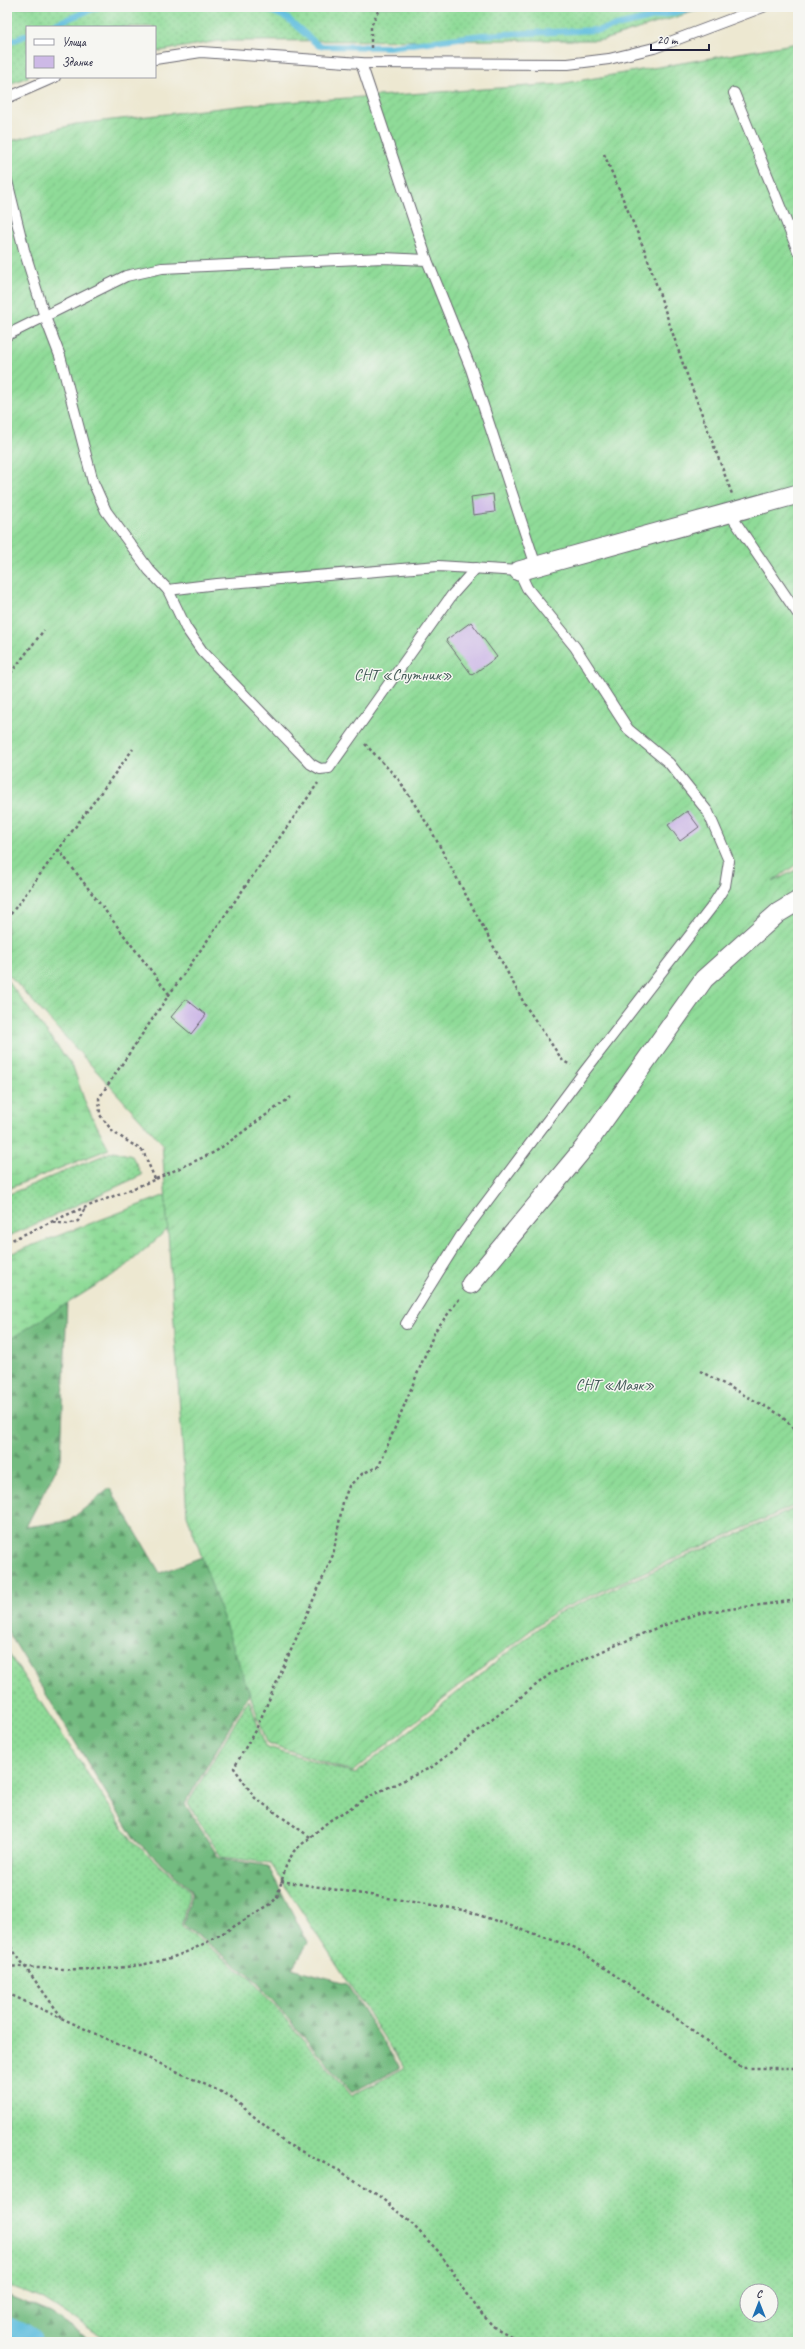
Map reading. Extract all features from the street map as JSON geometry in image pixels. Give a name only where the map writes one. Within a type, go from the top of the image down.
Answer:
[{"type":"street","points":[[528,568],[798,494]]},
{"type":"street","points":[[471,1284],[584,1148],[704,979],[778,914],[798,901]]},
{"type":"lane","points":[[156,58],[201,52],[360,63],[568,64],[609,59],[654,48],[763,7]]},
{"type":"lane","points":[[360,63],[427,260],[471,369],[528,568],[527,588],[575,647],[628,729],[669,763],[708,812],[729,861],[725,886],[711,908],[584,1072],[461,1236],[406,1324]]},
{"type":"lane","points":[[7,98],[53,78]]},
{"type":"lane","points":[[734,93],[798,250]]},
{"type":"lane","points":[[7,181],[24,250],[45,316],[60,356],[93,482],[106,511],[149,570],[168,590],[186,628],[202,651],[311,764],[320,769],[329,768],[452,595],[476,568]]},
{"type":"lane","points":[[7,335],[126,276],[147,271],[383,258],[427,260]]},
{"type":"lane","points":[[734,512],[798,614]]},
{"type":"lane","points":[[168,590],[224,583],[438,566],[528,568]]},
{"type":"path","points":[[371,42],[371,26],[380,7]]},
{"type":"path","points":[[604,154],[645,251],[734,512]]},
{"type":"path","points":[[7,678],[44,630]]},
{"type":"path","points":[[354,733],[399,780],[431,830],[525,1005],[563,1060],[584,1072]]},
{"type":"path","points":[[7,919],[133,749]]},
{"type":"path","points":[[155,1179],[143,1151],[113,1132],[100,1115],[99,1098],[169,994],[329,768]]},
{"type":"path","points":[[58,849],[169,994]]},
{"type":"path","points":[[7,1242],[215,1152],[291,1097]]},
{"type":"path","points":[[52,1222],[68,1224],[78,1221],[85,1208]]},
{"type":"path","points":[[310,1837],[254,1798],[234,1768],[257,1727],[333,1555],[343,1502],[349,1486],[362,1474],[379,1466],[435,1331],[471,1284]]},
{"type":"path","points":[[700,1371],[779,1414],[798,1432]]},
{"type":"path","points":[[794,1428],[798,1424]]},
{"type":"path","points":[[7,1966],[56,1970],[120,1967],[162,1960],[191,1950],[271,1904],[277,1897],[281,1881],[294,1851],[329,1821],[370,1796],[432,1767],[550,1674],[651,1630],[700,1613],[798,1600]]},
{"type":"path","points":[[281,1881],[464,1910],[576,1948],[687,2026],[742,2068],[798,2068]]},
{"type":"path","points":[[7,1942],[64,2020]]},
{"type":"path","points":[[7,1993],[230,2096],[285,2143],[340,2171],[379,2196],[411,2223],[439,2252],[479,2311],[494,2327],[522,2342]]},
{"type":"green space","points":[[7,7],[708,7],[603,40],[218,41],[156,52],[156,26],[26,26],[26,78],[7,85]]},
{"type":"green space","name":"СНТ «Спутник»","points":[[798,43],[798,863],[772,882],[798,869],[798,1504],[554,1612],[445,1697],[353,1772],[267,1743],[187,1515],[162,1143],[7,973],[7,142],[76,124],[256,104],[560,84]]},
{"type":"green space","points":[[7,980],[73,1067],[86,1105],[109,1149],[7,1189]]},
{"type":"green space","points":[[114,1151],[132,1156],[142,1175],[7,1237],[7,1195]]},
{"type":"green space","points":[[166,1195],[179,1219],[124,1268],[7,1341],[7,1255]]},
{"type":"green space","points":[[7,1261],[68,1273],[61,1459],[26,1527],[69,1521],[110,1488],[160,1573],[212,1553],[277,1646],[185,1804],[219,1858],[268,1866],[308,1943],[292,1968],[346,1983],[400,2068],[352,2093],[254,1979],[183,1925],[192,1891],[134,1839],[7,1630]]},
{"type":"green space","points":[[798,1507],[798,2342],[110,2342],[44,2299],[7,2286],[7,1651],[132,1841],[190,1891],[181,1926],[252,1980],[352,2096],[404,2068],[270,1863],[221,1857],[188,1803],[249,1699],[265,1746],[355,1774],[556,1614]]},
{"type":"green space","points":[[7,2295],[50,2313],[93,2342],[7,2342]]},
{"type":"building","points":[[493,494],[495,512],[473,515],[471,497]]},
{"type":"building","points":[[471,622],[497,657],[472,675],[446,640]]},
{"type":"building","points":[[687,811],[699,827],[680,841],[668,825]]},
{"type":"building","points":[[186,999],[206,1015],[191,1034],[171,1017]]},
{"type":"waterway","points":[[50,26],[98,7]]},
{"type":"waterway","points":[[262,7],[287,18],[319,46],[389,47],[482,35],[599,30],[698,7]]},
{"type":"waterway","points":[[7,43],[26,35]]},
{"type":"waterway","points":[[7,2334],[25,2342]]},
{"type":"park label","name":"СНТ «Маяк»","points":[[615,1385]]}]
